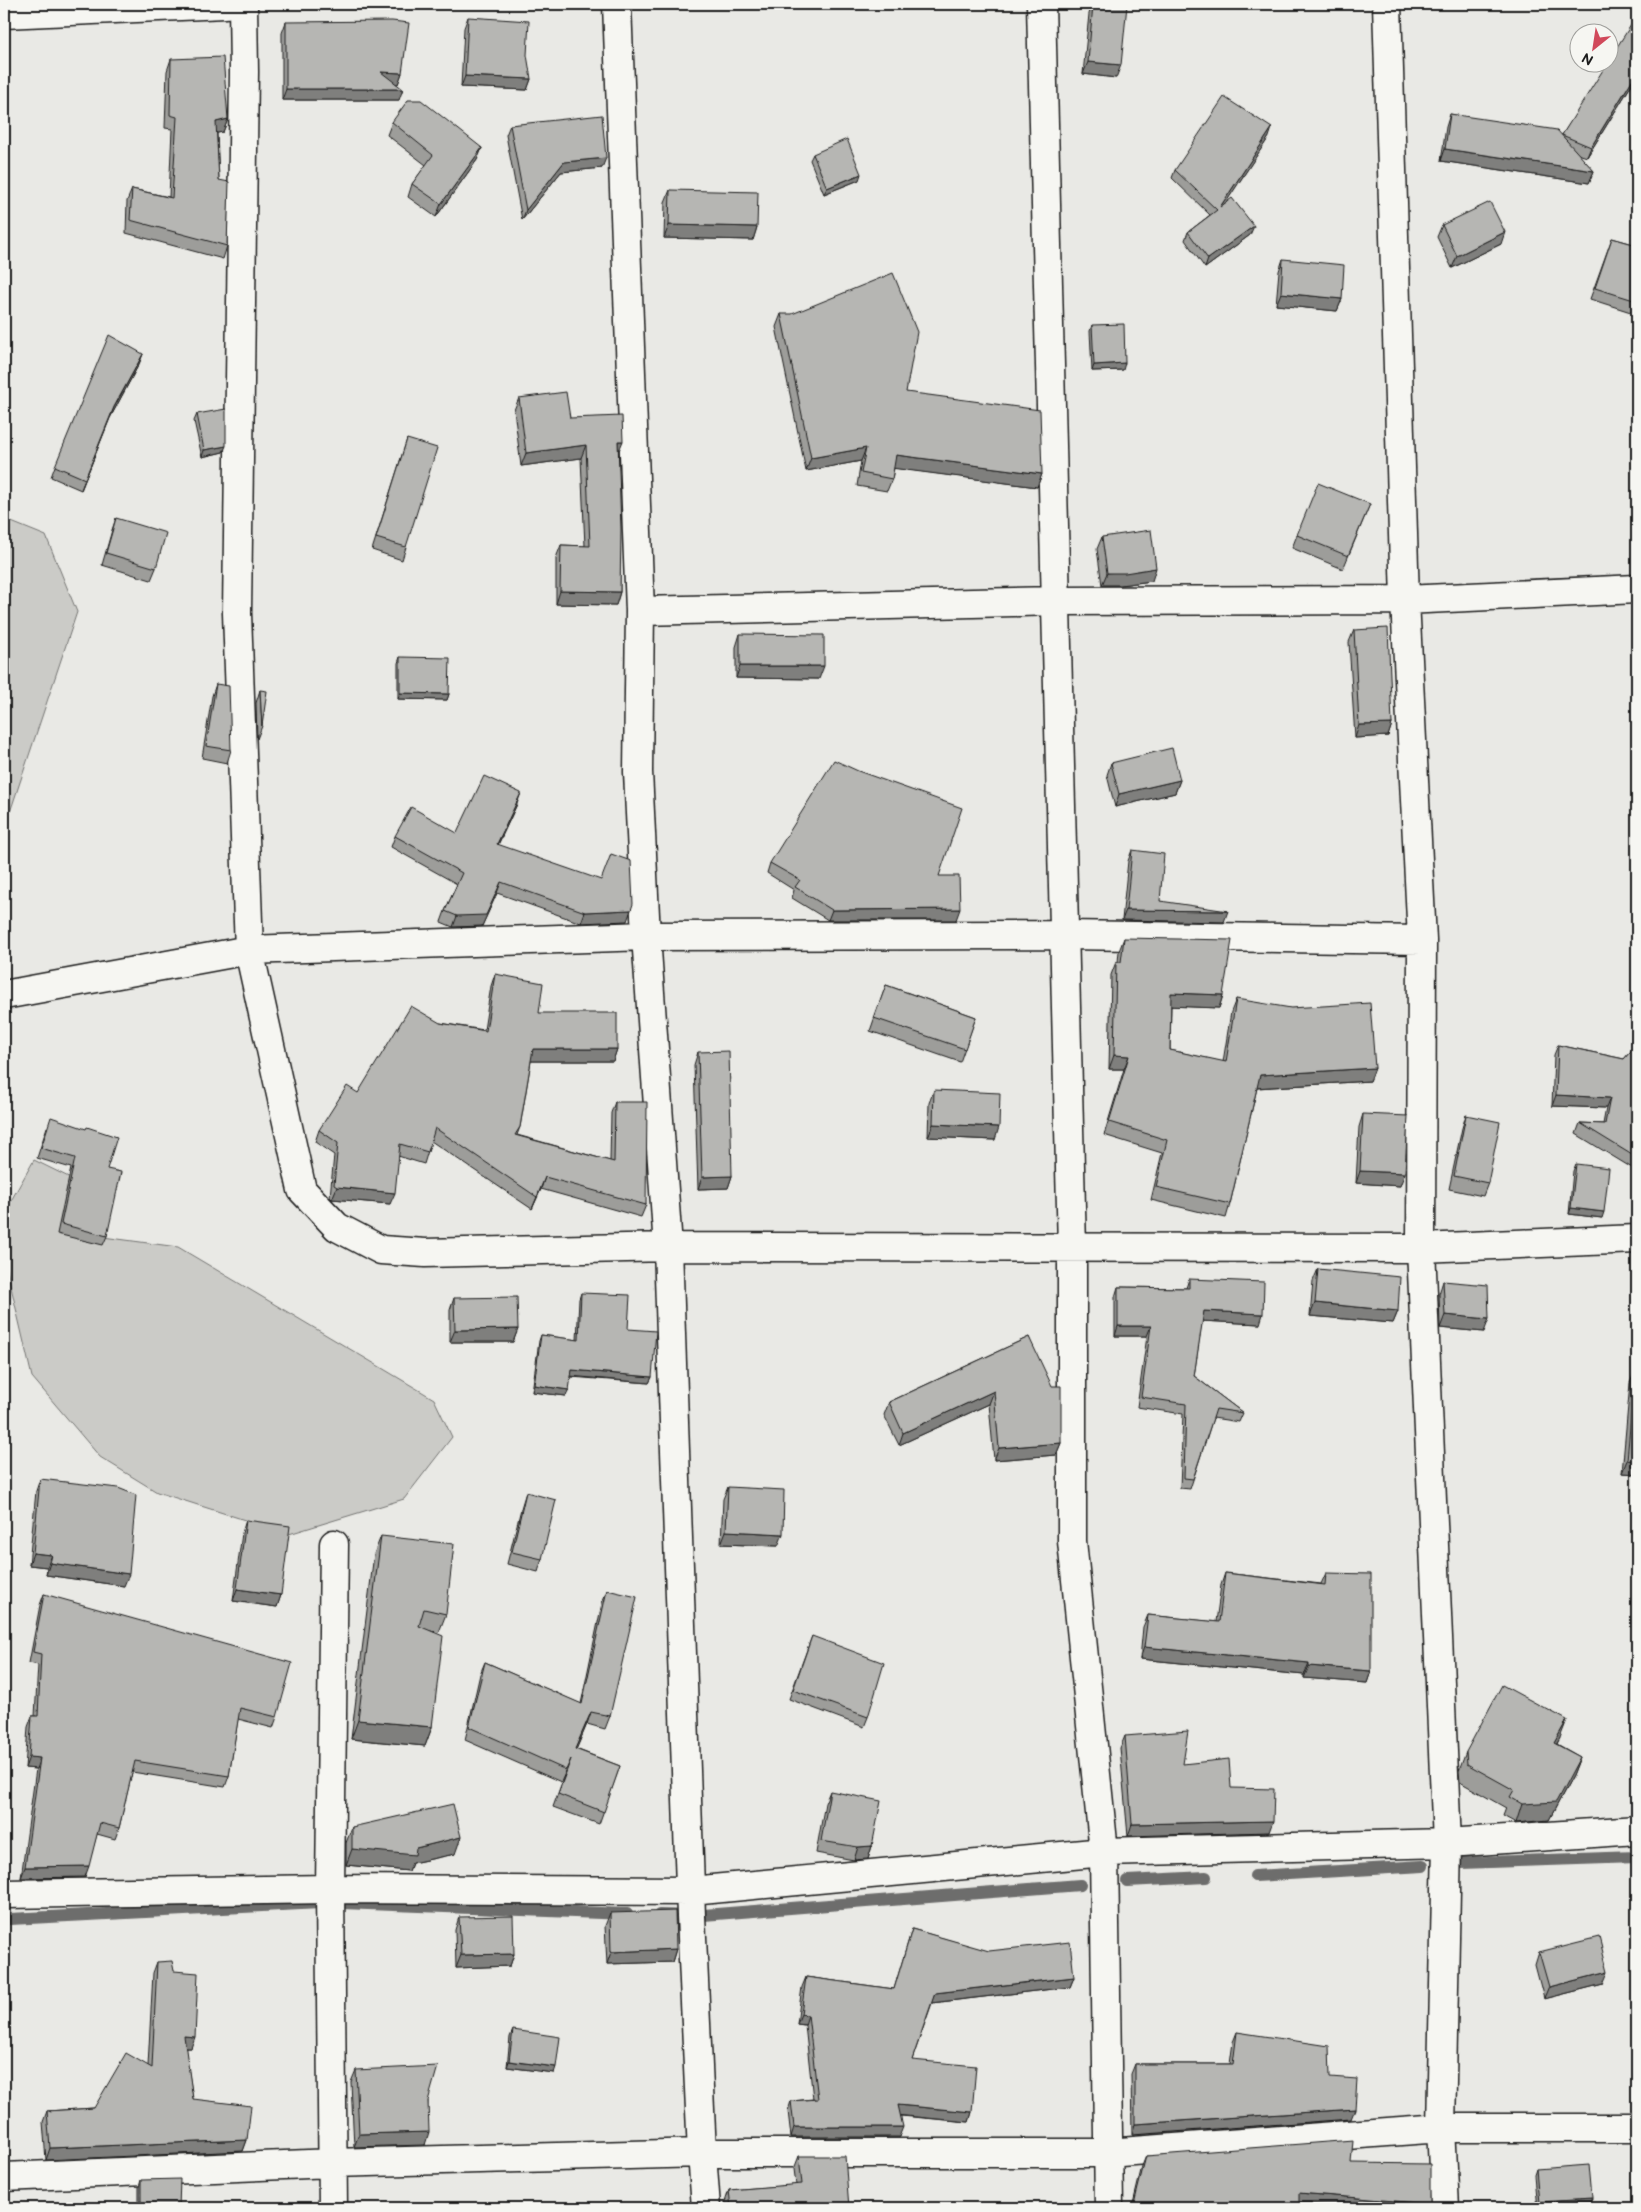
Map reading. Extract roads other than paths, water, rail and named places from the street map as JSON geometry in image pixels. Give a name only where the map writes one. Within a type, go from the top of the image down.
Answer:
[{"type":"street","points":[[4,14],[225,4]]},
{"type":"street","points":[[243,4],[244,72],[237,613],[249,950],[302,1190],[337,1227],[381,1250],[425,1253],[668,1247],[1421,1248],[1637,1239]]},
{"type":"street","points":[[617,4],[640,611],[638,772],[646,936],[668,1247],[690,1891],[706,2208]]},
{"type":"street","points":[[1041,4],[1072,1248],[1072,1541],[1104,1852],[1109,2208]]},
{"type":"street","points":[[1387,4],[1405,600],[1422,940],[1421,1248],[1447,1843],[1441,2128],[1444,2208]]},
{"type":"street","points":[[640,611],[1057,601],[1405,600],[1637,589]]},
{"type":"street","points":[[4,995],[249,950],[646,936],[1064,935],[1422,940]]},
{"type":"street","points":[[333,2208],[330,1889],[334,1544]]},
{"type":"street","points":[[4,1894],[330,1889],[690,1891],[1104,1852],[1447,1843],[1637,1830]]},
{"type":"street","points":[[4,2177],[332,2163],[702,2153],[1107,2153],[1441,2128],[1637,2128]]},
{"type":"waterway","points":[[1461,1863],[1637,1857]]},
{"type":"waterway","points":[[1255,1876],[1423,1866]]},
{"type":"waterway","points":[[1127,1881],[1206,1877]]},
{"type":"waterway","points":[[659,1915],[691,1916],[1080,1885]]},
{"type":"waterway","points":[[10,1919],[320,1903]]},
{"type":"waterway","points":[[342,1903],[627,1914]]}]
